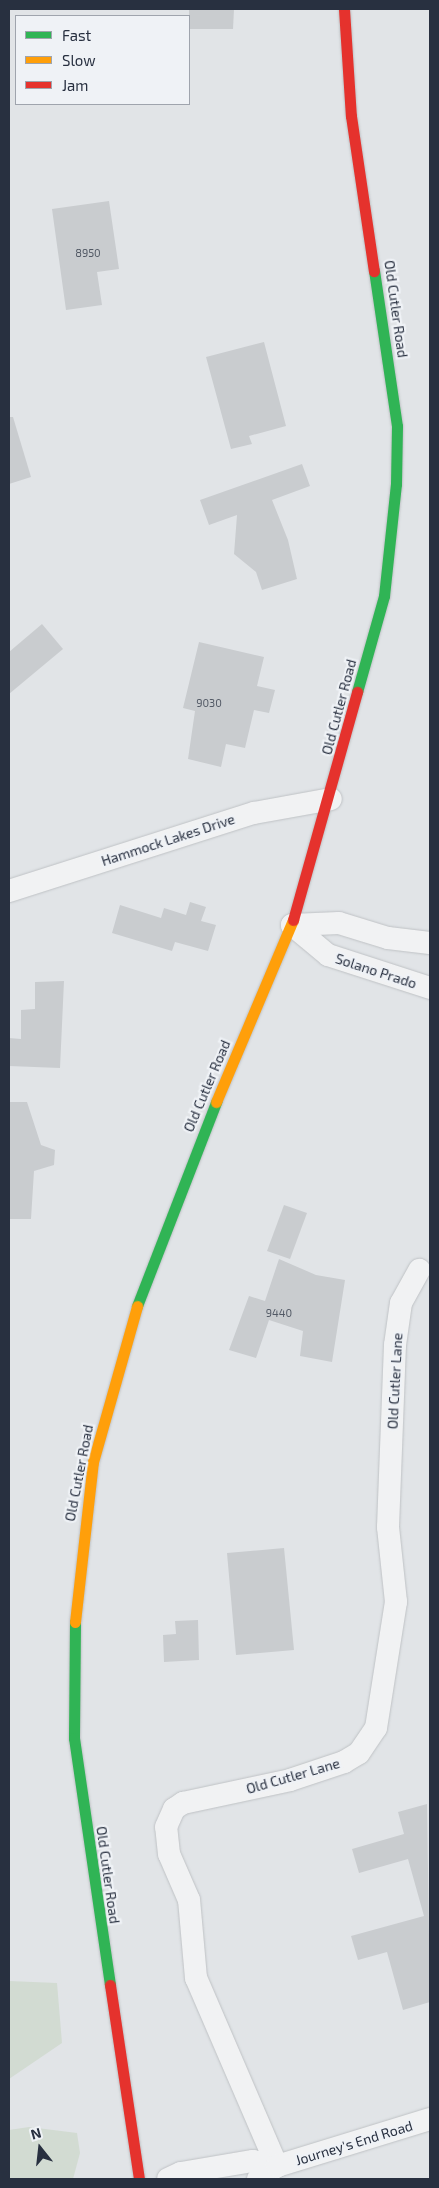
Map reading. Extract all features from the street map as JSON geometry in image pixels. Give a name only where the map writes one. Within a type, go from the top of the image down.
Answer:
[{"type":"main road","name":"Old Cutler Road","points":[[139,2179],[74,1738],[73,1644],[80,1551],[93,1462],[123,1344],[201,1138],[292,925],[331,799],[384,596],[396,484],[397,426],[351,116],[344,9]]},
{"type":"street","name":"Hammock Lakes Drive","points":[[9,891],[254,813],[331,799]]},
{"type":"street","points":[[292,925],[339,923],[388,938],[430,943]]},
{"type":"street","name":"Solano Prado","points":[[292,925],[328,955],[430,988]]},
{"type":"street","name":"Old Cutler Lane","points":[[276,2166],[196,1978],[189,1900],[169,1854],[166,1827],[174,1809],[183,1803],[290,1780],[344,1762],[359,1752],[376,1728],[396,1602],[388,1527],[396,1345],[401,1303],[419,1270]]},
{"type":"street","name":"Journey's End Road","points":[[258,2179],[276,2166],[430,2119]]},
{"type":"street","name":"Journey's End Road","points":[[168,2179],[180,2173],[253,2161],[276,2166]]},
{"type":"shaded area","points":[[9,1981],[57,1983],[62,2043],[9,2079]]},
{"type":"shaded area","points":[[29,2127],[77,2133],[80,2153],[73,2179],[9,2179],[9,2130]]},
{"type":"building","points":[[189,9],[234,9],[233,29],[190,29]]},
{"type":"building","points":[[109,201],[119,269],[97,272],[102,305],[66,310],[52,209]]},
{"type":"building","points":[[264,342],[286,426],[249,436],[252,444],[231,449],[206,357]]},
{"type":"building","points":[[9,417],[13,417],[31,477],[9,484]]},
{"type":"building","points":[[302,464],[310,486],[272,500],[288,540],[297,579],[262,590],[256,572],[234,554],[237,515],[209,525],[200,500]]},
{"type":"building","points":[[42,624],[63,649],[9,694],[9,652]]},
{"type":"building","points":[[199,642],[264,657],[257,686],[275,690],[269,713],[254,710],[245,748],[226,744],[221,767],[188,759],[195,711],[183,708]]},
{"type":"building","points":[[190,902],[206,907],[201,921],[216,925],[208,951],[175,942],[172,951],[112,933],[120,905],[161,918],[164,908],[186,915]]},
{"type":"building","points":[[64,981],[60,1068],[9,1066],[9,1038],[21,1039],[21,1010],[35,1009],[35,982]]},
{"type":"building","points":[[9,1102],[27,1102],[41,1145],[55,1150],[54,1165],[34,1171],[31,1219],[9,1219]]},
{"type":"building","points":[[284,1205],[307,1213],[290,1259],[267,1251]]},
{"type":"building","points":[[279,1259],[316,1275],[345,1280],[332,1362],[300,1356],[303,1331],[269,1320],[256,1358],[229,1350],[249,1296],[265,1301]]},
{"type":"building","points":[[284,1548],[294,1650],[236,1655],[227,1553]]},
{"type":"building","points":[[198,1620],[199,1660],[164,1662],[163,1635],[176,1634],[175,1621]]},
{"type":"building","points":[[427,1804],[430,2002],[403,2010],[387,1952],[358,1960],[351,1936],[424,1916],[408,1859],[359,1873],[352,1849],[404,1834],[398,1812]]},
{"type":"traffic: fast","points":[[357,692],[384,596],[396,484],[397,426],[374,271]]},
{"type":"traffic: fast","points":[[137,1306],[216,1102]]},
{"type":"traffic: fast","points":[[75,1622],[74,1738],[110,1985]]},
{"type":"traffic: slow","points":[[216,1102],[293,920]]},
{"type":"traffic: slow","points":[[75,1622],[93,1462],[137,1306]]},
{"type":"traffic: jam","points":[[344,9],[351,116],[374,271]]},
{"type":"traffic: jam","points":[[293,920],[357,692]]},
{"type":"traffic: jam","points":[[110,1985],[139,2179]]}]
